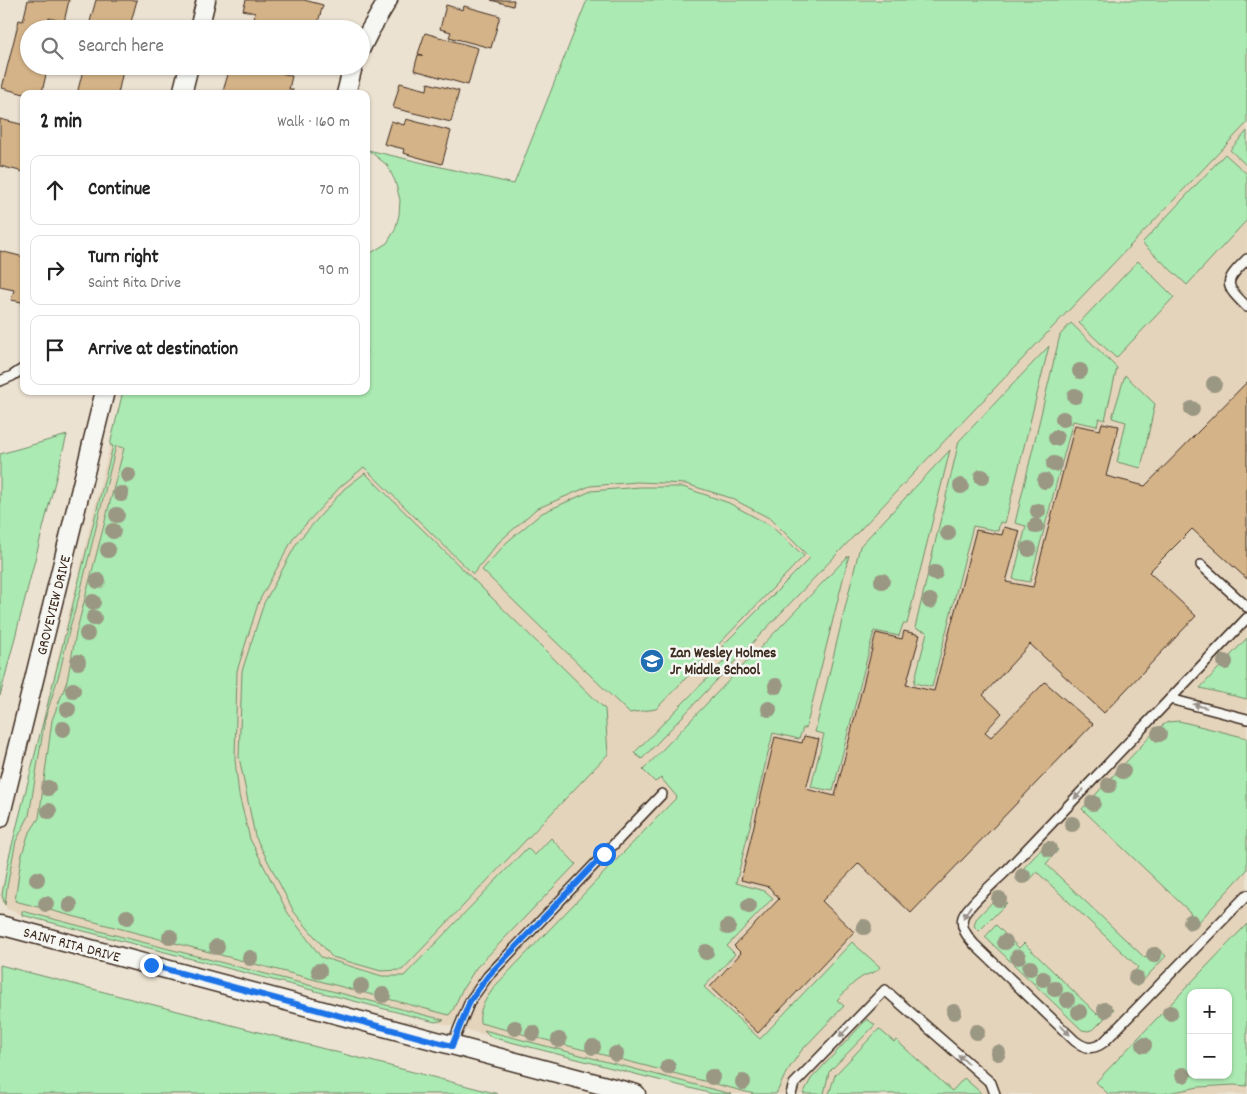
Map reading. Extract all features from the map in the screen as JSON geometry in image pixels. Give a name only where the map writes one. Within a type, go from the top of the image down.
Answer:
[{"type":"street","points":[[201,20],[206,0]]},
{"type":"street","points":[[370,30],[388,0]]},
{"type":"street","points":[[183,90],[187,75]]},
{"type":"street","points":[[347,90],[351,75]]},
{"type":"street","name":"GROVEVIEW DRIVE","points":[[0,818],[104,395]]},
{"type":"street","name":"SAINT RITA DRIVE","points":[[0,925],[636,1094]]},
{"type":"lane","points":[[1247,259],[1234,272],[1229,286],[1231,291],[1247,307]]},
{"type":"lane","points":[[0,381],[20,371]]},
{"type":"lane","points":[[1201,565],[1247,607]]},
{"type":"lane","points":[[1247,618],[967,910],[963,917],[962,925],[974,944],[1075,1040],[1082,1046],[1090,1048],[1104,1042],[1247,896]]},
{"type":"lane","points":[[1170,699],[1247,719]]},
{"type":"lane","points":[[452,1046],[470,1001],[488,976],[662,794]]},
{"type":"lane","points":[[791,1094],[794,1084],[885,990],[991,1083],[995,1094]]},
{"type":"shaded area","name":"Zan Wesley Holmes Jr Middle School","points":[[1247,0],[1247,1094],[714,1094],[22,915],[7,909],[0,894],[110,445],[247,475],[495,430]]},
{"type":"green space","points":[[587,0],[1247,0],[1247,123],[642,759],[634,753],[730,655],[722,646],[810,558],[771,519],[731,498],[686,484],[637,482],[590,486],[536,509],[498,543],[473,574],[364,467],[340,487],[294,537],[259,601],[237,671],[235,760],[239,795],[250,839],[288,913],[321,957],[382,976],[404,976],[527,848],[535,855],[551,838],[576,864],[476,968],[449,1015],[15,901],[21,858],[28,835],[39,818],[52,720],[67,681],[76,633],[124,448],[116,446],[60,671],[45,719],[29,816],[16,841],[5,905],[2,895],[9,857],[113,446],[110,445],[122,395],[370,395],[370,254],[387,243],[395,230],[400,200],[395,181],[387,165],[370,150],[514,184]]},
{"type":"green space","points":[[1247,131],[1247,166],[1230,150]]},
{"type":"green space","points":[[1225,154],[1247,174],[1247,220],[1187,285],[1142,243]]},
{"type":"green space","points":[[1138,261],[1174,297],[1116,358],[1079,323]]},
{"type":"green space","points":[[1071,323],[1117,368],[1105,420],[1099,418],[1097,426],[1073,421],[1030,582],[1013,579],[1026,526],[1015,523],[1060,335]]},
{"type":"green space","points":[[1049,346],[1005,523],[1000,522],[998,531],[973,526],[932,687],[914,683],[927,632],[915,628],[959,441]]},
{"type":"green space","points":[[1125,375],[1155,404],[1141,468],[1117,462],[1126,422],[1112,418]]},
{"type":"green space","points":[[67,435],[0,696],[0,454]]},
{"type":"green space","points":[[950,450],[907,624],[903,624],[899,636],[874,631],[833,791],[811,787],[824,734],[815,732],[860,546]]},
{"type":"green space","points":[[365,473],[605,709],[608,754],[402,970],[381,971],[332,957],[294,912],[255,836],[239,757],[242,671],[264,603],[298,541],[344,489]]},
{"type":"green space","points":[[640,487],[683,487],[729,503],[771,526],[804,556],[656,709],[629,713],[482,570],[507,542],[542,513],[591,491]]},
{"type":"green space","points":[[849,555],[806,728],[803,728],[799,739],[773,733],[736,883],[765,891],[773,898],[727,946],[735,954],[704,987],[760,1039],[852,942],[880,967],[874,972],[858,979],[837,1000],[844,1006],[801,1051],[786,1073],[776,1094],[754,1094],[480,1023],[482,1008],[495,986],[677,797],[661,778],[655,782],[643,770]]},
{"type":"green space","points":[[1247,638],[1247,699],[1200,688]]},
{"type":"green space","points":[[1179,721],[1247,738],[1247,870],[1193,928],[1184,919],[1191,913],[1082,809],[1158,728],[1168,722]]},
{"type":"green space","points":[[1049,841],[1058,850],[1046,864],[1145,958],[1156,947],[1166,956],[1137,987],[1129,979],[1138,967],[1037,872],[1027,883],[1018,874]]},
{"type":"green space","points":[[999,895],[1007,903],[979,931],[974,926],[976,919]]},
{"type":"green space","points":[[22,911],[444,1020],[435,1022],[22,915]]},
{"type":"green space","points":[[1247,924],[1247,1086],[1199,1087],[1163,1094],[1108,1094],[1096,1082]]},
{"type":"green space","points":[[996,925],[1019,948],[1024,943],[1097,1014],[1108,1003],[1114,1009],[1094,1029],[1082,1030],[985,937]]},
{"type":"green space","points":[[0,965],[498,1094],[0,1094]]},
{"type":"green space","points":[[867,1019],[875,1025],[829,1072],[824,1094],[803,1094],[811,1079]]},
{"type":"green space","points":[[879,1029],[894,1042],[896,1040],[952,1091],[964,1078],[981,1094],[829,1094],[835,1075]]},
{"type":"green space","points":[[484,1030],[731,1094],[713,1094],[491,1037]]},
{"type":"building","points":[[28,0],[69,0],[64,20],[49,18],[48,20],[23,20]]},
{"type":"building","points":[[96,0],[137,0],[131,20],[90,20]]},
{"type":"building","points":[[246,0],[304,0],[323,5],[319,20],[261,20],[254,18],[255,13],[243,10]]},
{"type":"building","points":[[491,0],[514,0],[513,6]]},
{"type":"building","points":[[446,5],[463,10],[464,6],[500,16],[491,48],[449,37],[451,32],[440,29]]},
{"type":"building","points":[[19,20],[20,75],[46,75],[42,90],[20,90],[20,93],[2,88]]},
{"type":"building","points":[[425,33],[478,48],[468,85],[414,70],[418,55],[423,55],[418,54]]},
{"type":"building","points":[[82,75],[122,75],[119,90],[78,90]]},
{"type":"building","points":[[228,75],[292,76],[289,89],[293,90],[223,90]]},
{"type":"building","points":[[400,83],[427,90],[428,83],[459,91],[451,122],[393,108]]},
{"type":"building","points":[[0,119],[20,124],[20,171],[0,166]]},
{"type":"building","points":[[406,119],[451,131],[442,164],[403,153],[404,149],[384,144],[391,121],[404,125]]},
{"type":"building","points":[[0,251],[20,256],[20,302],[11,300],[14,290],[0,287]]},
{"type":"building","points":[[1247,382],[1247,579],[1192,529],[1149,572],[1196,616],[1104,713],[1030,644],[983,695],[1002,713],[985,732],[991,737],[1045,682],[1093,724],[911,913],[859,863],[822,901],[854,932],[758,1033],[710,987],[741,953],[734,946],[779,899],[769,887],[741,880],[775,737],[802,743],[804,736],[819,739],[806,789],[835,796],[876,633],[902,639],[904,631],[920,635],[906,685],[934,691],[976,530],[1002,535],[1004,527],[1020,531],[1006,582],[1033,587],[1075,425],[1100,430],[1102,423],[1119,426],[1106,476],[1145,486]]},
{"type":"place","name":"Zan Wesley Holmes Jr Middle School","points":[[652,661]]},
{"type":"route","points":[[151,965],[452,1046],[470,1001],[488,976],[604,854]]}]
